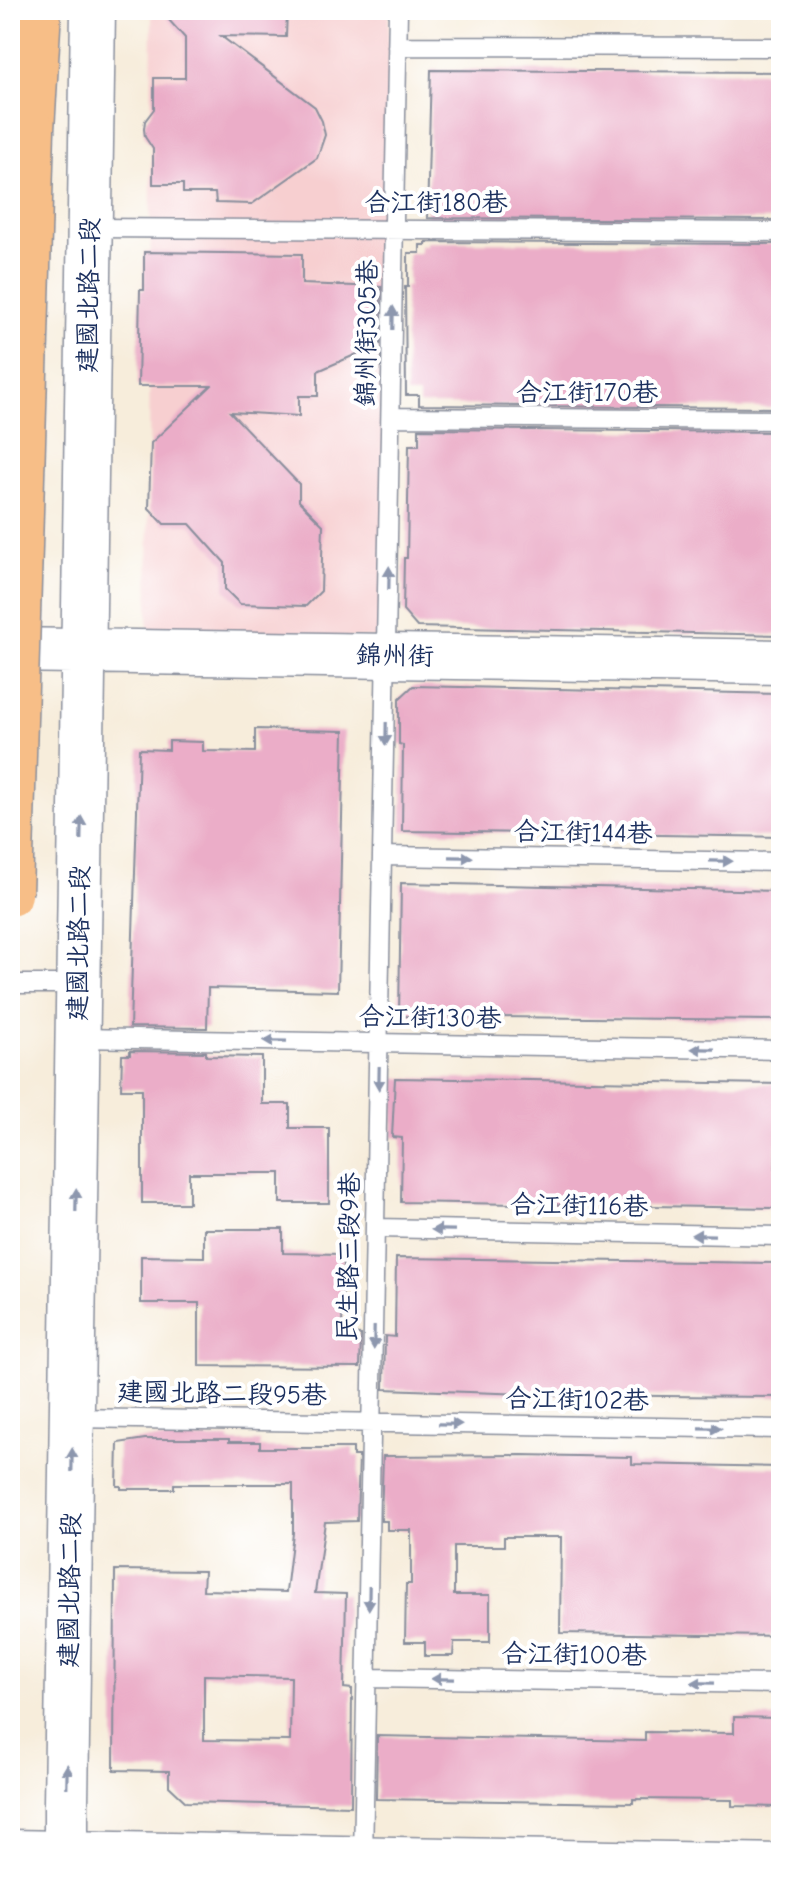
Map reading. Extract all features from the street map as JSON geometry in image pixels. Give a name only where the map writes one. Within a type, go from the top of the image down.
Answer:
[{"type":"highway","points":[[10,894],[32,130],[39,10]]},
{"type":"street","name":"建國北路二段","points":[[62,1864],[72,1418],[93,10]]},
{"type":"street","name":"錦州街","points":[[10,650],[781,662]]},
{"type":"street","points":[[10,1852],[62,1864],[363,1859],[781,1866]]},
{"type":"lane","name":"錦州街305巷","points":[[387,656],[398,10]]},
{"type":"lane","points":[[397,46],[781,47]]},
{"type":"lane","name":"合江街180巷","points":[[90,228],[781,232]]},
{"type":"lane","name":"合江街170巷","points":[[392,417],[781,420]]},
{"type":"lane","name":"民生路三段9巷","points":[[363,1859],[387,656]]},
{"type":"lane","name":"合江街144巷","points":[[383,856],[781,862]]},
{"type":"lane","points":[[10,984],[78,984]]},
{"type":"lane","name":"合江街130巷","points":[[78,1038],[781,1050]]},
{"type":"lane","name":"合江街116巷","points":[[376,1228],[781,1236]]},
{"type":"lane","name":"建國北路二段95巷","points":[[72,1418],[372,1423]]},
{"type":"lane","name":"合江街102巷","points":[[372,1423],[781,1429]]},
{"type":"lane","name":"合江街100巷","points":[[367,1678],[781,1684]]},
{"type":"shaded area","points":[[152,10],[389,10],[384,638],[148,636]]},
{"type":"building","points":[[160,10],[287,10],[286,37],[221,36],[315,107],[325,135],[317,158],[252,204],[216,203],[215,193],[183,193],[183,184],[153,184],[153,149],[144,129],[145,121],[154,109],[154,78],[185,78],[185,38]]},
{"type":"building","points":[[431,70],[781,72],[781,220],[427,218]]},
{"type":"building","points":[[426,242],[781,244],[781,408],[419,405],[419,395],[406,395],[405,287],[408,287],[408,253],[420,253],[420,245],[426,245]]},
{"type":"building","points":[[144,252],[302,254],[302,284],[381,287],[380,344],[318,371],[318,396],[299,396],[299,416],[230,412],[299,484],[299,501],[323,525],[321,591],[306,606],[240,604],[225,589],[225,563],[190,524],[164,524],[149,508],[151,443],[211,386],[138,386]]},
{"type":"building","points":[[419,429],[781,432],[781,635],[417,627],[403,611],[409,445],[419,445]]},
{"type":"building","points":[[413,686],[781,694],[781,837],[402,831],[403,745],[399,744],[399,699]]},
{"type":"building","points":[[255,729],[344,731],[338,991],[208,988],[207,1028],[130,1027],[139,749],[169,750],[169,741],[203,742],[203,751],[255,752]]},
{"type":"building","points":[[401,883],[781,891],[781,1020],[399,1016]]},
{"type":"building","points":[[130,1051],[206,1052],[206,1056],[262,1057],[262,1104],[290,1104],[290,1128],[329,1128],[329,1203],[280,1203],[280,1173],[189,1173],[189,1203],[142,1203],[142,1089],[121,1089],[122,1055],[130,1055]]},
{"type":"building","points":[[395,1078],[781,1084],[781,1143],[776,1143],[775,1208],[401,1202],[402,1138],[392,1137]]},
{"type":"building","points":[[204,1229],[283,1229],[283,1253],[343,1254],[342,1334],[361,1335],[360,1367],[199,1366],[199,1303],[141,1303],[141,1256],[204,1257]]},
{"type":"building","points":[[396,1258],[781,1263],[781,1397],[554,1395],[384,1389],[385,1336],[395,1337]]},
{"type":"building","points":[[145,1439],[229,1439],[229,1442],[260,1442],[260,1448],[353,1448],[353,1456],[359,1456],[357,1521],[325,1522],[315,1593],[346,1594],[344,1688],[352,1689],[351,1806],[186,1802],[169,1786],[169,1771],[114,1770],[115,1570],[204,1571],[203,1590],[286,1592],[293,1533],[293,1484],[174,1484],[174,1489],[121,1489],[117,1486],[118,1443]],"holes":[[[204,1675],[291,1677],[290,1741],[204,1740]]]},
{"type":"building","points":[[383,1456],[632,1457],[632,1464],[781,1467],[781,1636],[560,1633],[561,1537],[504,1537],[504,1546],[454,1546],[454,1595],[490,1595],[490,1642],[454,1642],[453,1656],[425,1656],[425,1642],[405,1642],[406,1584],[411,1584],[411,1530],[387,1530],[387,1521],[381,1521]]},
{"type":"building","points":[[734,1717],[781,1718],[781,1807],[732,1806],[732,1800],[633,1799],[633,1803],[376,1799],[377,1736],[645,1741],[645,1732],[734,1733]]}]
